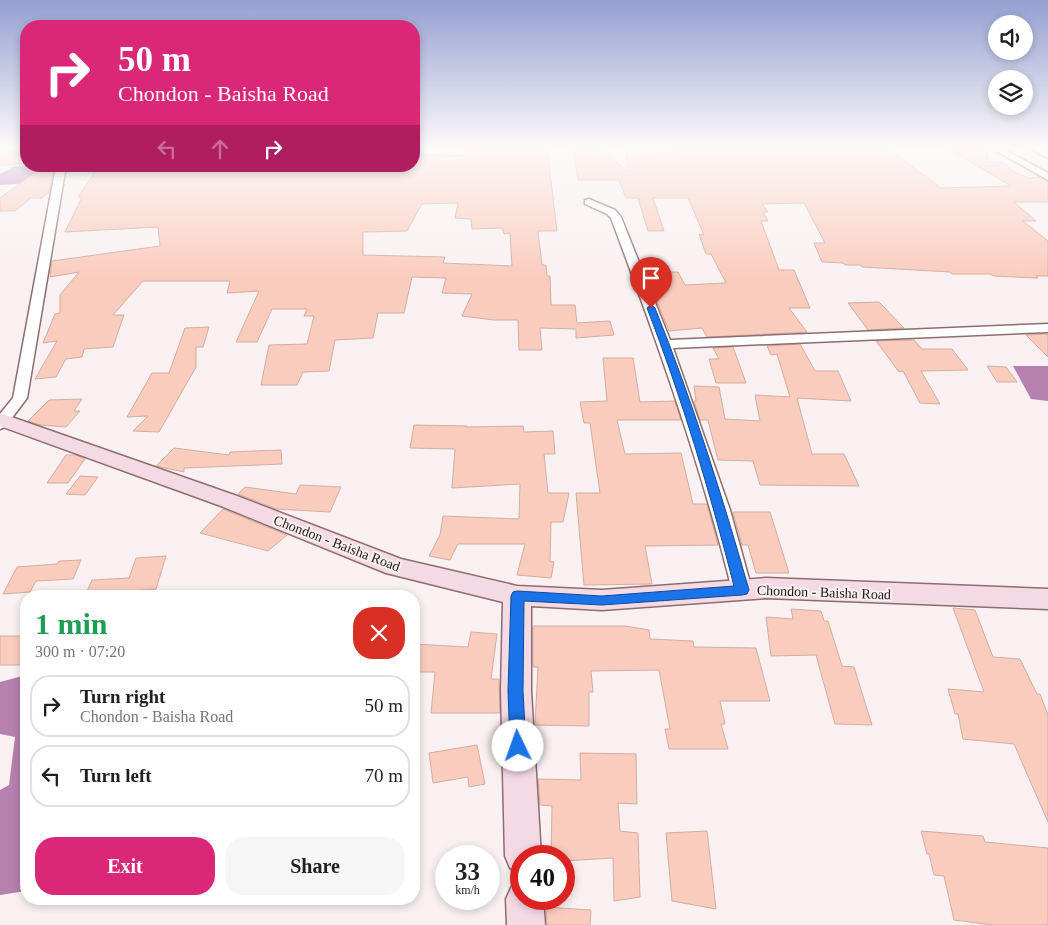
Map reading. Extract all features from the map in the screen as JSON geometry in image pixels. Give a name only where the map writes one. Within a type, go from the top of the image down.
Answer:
[{"type":"main road","name":"Chondon - Baisha Road","points":[[1,421],[229,501],[395,567],[517,596],[602,600],[766,588],[1048,599]]},
{"type":"main road","points":[[517,596],[516,691],[523,845]]},
{"type":"main road","points":[[525,910],[526,925]]},
{"type":"street","points":[[1,421],[20,398],[57,191]]},
{"type":"street","points":[[589,202],[611,212],[616,217],[665,344],[720,510],[742,590]]},
{"type":"street","points":[[665,344],[1048,328]]},
{"type":"shaded area","points":[[1013,366],[1048,366],[1048,401],[1031,399]]},
{"type":"shaded area","points":[[20,677],[20,892],[0,895],[0,790],[9,785],[15,737],[0,734],[0,682]]},
{"type":"building","points":[[9,191],[49,191],[42,198],[31,198],[15,211],[0,211],[0,198]]},
{"type":"building","points":[[82,191],[552,191],[557,231],[538,231],[542,265],[546,265],[547,276],[550,276],[551,305],[575,305],[577,323],[610,321],[614,335],[576,338],[576,329],[540,328],[542,350],[519,350],[518,320],[494,320],[462,316],[472,294],[442,293],[446,278],[412,277],[404,313],[378,313],[373,338],[335,340],[329,371],[303,372],[297,385],[261,385],[269,345],[307,344],[314,316],[304,316],[307,309],[272,309],[257,342],[236,342],[259,291],[227,293],[230,281],[143,281],[113,315],[124,315],[113,347],[84,349],[82,357],[66,359],[56,377],[35,379],[57,341],[43,343],[55,314],[60,313],[60,295],[79,272],[50,277],[52,261],[160,246],[158,227],[65,232],[82,197],[78,197]],"holes":[[[458,203],[455,218],[471,219],[472,229],[502,228],[504,234],[510,233],[512,266],[443,263],[445,257],[363,255],[363,232],[407,231],[422,204]]]},
{"type":"building","points":[[623,191],[1048,191],[1048,202],[1014,202],[1036,221],[1023,221],[1048,241],[1048,276],[1036,276],[1038,278],[993,276],[991,274],[952,274],[950,272],[862,267],[861,265],[822,262],[814,243],[825,243],[804,203],[762,204],[768,212],[763,212],[768,221],[761,221],[779,270],[794,270],[810,308],[789,308],[807,332],[707,337],[702,328],[669,331],[645,272],[678,272],[685,285],[726,283],[711,254],[706,254],[699,234],[704,235],[688,198],[653,198],[664,231],[648,231],[638,198],[626,198]]},
{"type":"building","points":[[879,302],[904,328],[868,330],[848,303]]},
{"type":"building","points":[[209,327],[203,347],[196,347],[196,367],[159,432],[133,431],[148,416],[127,417],[152,373],[169,373],[185,328]]},
{"type":"building","points":[[1026,335],[1048,335],[1048,357]]},
{"type":"building","points":[[914,340],[922,349],[952,349],[968,370],[921,371],[940,404],[920,403],[903,371],[899,372],[876,341]]},
{"type":"building","points":[[800,344],[815,371],[838,371],[851,401],[797,398],[812,454],[844,454],[859,486],[760,485],[753,461],[718,460],[708,420],[700,420],[694,401],[696,401],[694,386],[719,387],[725,419],[760,421],[755,395],[790,397],[777,354],[771,355],[767,346]]},
{"type":"building","points":[[733,347],[746,383],[716,383],[709,359],[719,359],[713,348]]},
{"type":"building","points":[[603,358],[633,358],[640,402],[675,401],[681,420],[617,420],[625,454],[681,453],[693,504],[707,504],[718,545],[645,546],[652,584],[584,585],[576,493],[600,493],[590,423],[584,423],[580,402],[607,401]]},
{"type":"building","points":[[987,366],[1006,367],[1017,382],[997,382]]},
{"type":"building","points":[[82,399],[74,411],[80,411],[66,427],[40,425],[28,421],[49,400]]},
{"type":"building","points":[[414,425],[467,427],[523,426],[524,432],[553,431],[555,454],[544,454],[548,493],[569,493],[563,522],[551,522],[550,561],[554,562],[551,578],[517,575],[525,544],[458,544],[450,560],[429,556],[440,535],[443,516],[519,519],[520,484],[452,488],[455,449],[410,448]]},
{"type":"building","points":[[174,448],[229,455],[230,452],[281,450],[282,464],[184,468],[184,472],[156,466]]},
{"type":"building","points":[[66,455],[76,455],[85,459],[68,483],[47,483]]},
{"type":"building","points":[[80,476],[98,477],[85,495],[66,494]]},
{"type":"building","points":[[300,485],[341,487],[330,512],[276,509],[238,494],[245,487],[296,494]]},
{"type":"building","points":[[223,509],[287,535],[268,551],[200,533]]},
{"type":"building","points":[[733,512],[770,512],[789,573],[756,573],[748,545],[742,545]]},
{"type":"building","points":[[166,556],[156,589],[88,590],[92,580],[129,578],[136,558]]},
{"type":"building","points":[[81,560],[73,579],[36,581],[31,590],[20,590],[20,593],[3,594],[17,567],[57,564],[59,561]]},
{"type":"building","points":[[953,608],[975,610],[993,657],[1020,659],[1037,694],[1040,694],[1048,715],[1048,822],[1014,744],[963,739],[958,714],[955,714],[948,689],[984,692]]},
{"type":"building","points":[[791,609],[821,611],[824,621],[828,621],[842,666],[854,667],[872,725],[835,724],[816,655],[771,656],[766,617],[793,619]]},
{"type":"building","points":[[533,626],[625,626],[649,630],[650,639],[693,641],[694,647],[756,648],[770,701],[720,701],[725,724],[721,724],[728,749],[669,749],[665,729],[670,729],[659,670],[591,671],[593,692],[589,692],[589,726],[535,725],[538,667],[533,667]]},
{"type":"building","points":[[471,632],[497,634],[491,679],[499,679],[500,713],[431,713],[435,672],[420,672],[420,644],[468,647]]},
{"type":"building","points":[[0,636],[20,636],[20,665],[0,665]]},
{"type":"building","points":[[477,745],[485,784],[469,787],[468,777],[433,783],[429,753]]},
{"type":"building","points":[[580,753],[636,754],[637,804],[618,803],[620,831],[638,833],[640,897],[614,901],[613,858],[575,860],[575,845],[551,845],[552,806],[540,805],[538,779],[581,780]]},
{"type":"building","points":[[707,831],[716,909],[672,901],[666,833]]},
{"type":"building","points":[[921,831],[983,836],[985,842],[1048,848],[1048,925],[993,925],[954,920],[944,876],[934,875]]},
{"type":"building","points":[[546,910],[591,910],[590,925],[547,925]]},
{"type":"route","points":[[518,746],[516,691],[517,596],[602,600],[742,590],[720,510],[668,351],[651,308]]}]
